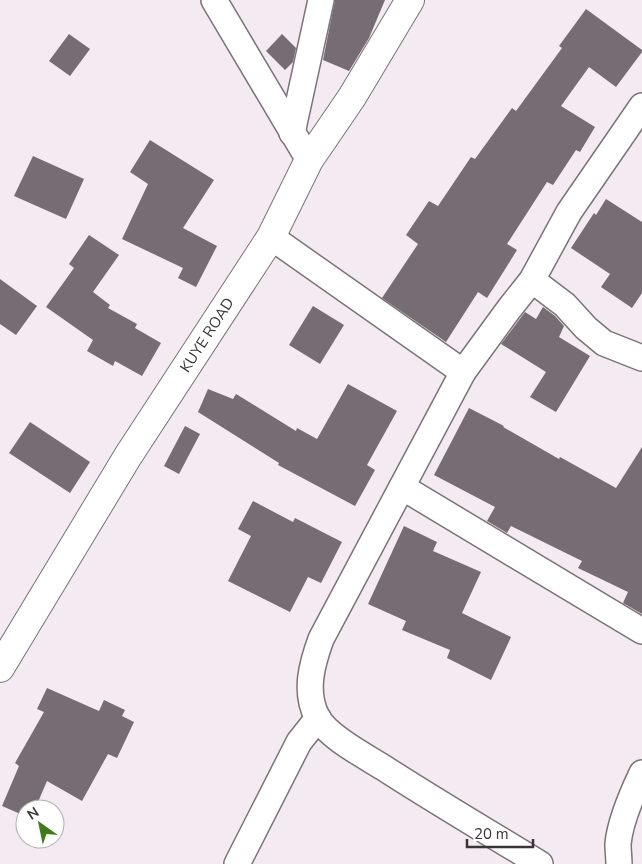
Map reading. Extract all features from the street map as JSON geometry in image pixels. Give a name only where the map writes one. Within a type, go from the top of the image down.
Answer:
[{"type":"street","points":[[214,0],[309,160]]},
{"type":"street","points":[[292,133],[321,0]]},
{"type":"street","name":"KUYE ROAD","points":[[0,668],[128,456],[271,236],[309,160],[352,97],[410,0]]},
{"type":"street","points":[[540,864],[338,739],[318,718],[310,691],[312,664],[321,639],[463,372],[532,280],[570,212],[642,106]]},
{"type":"street","points":[[271,236],[463,372]]},
{"type":"street","points":[[532,280],[566,305],[586,328],[604,343],[642,358]]},
{"type":"street","points":[[402,487],[642,632]]},
{"type":"street","points":[[237,864],[299,742],[318,718]]},
{"type":"street","points":[[619,864],[618,843],[622,826],[632,794],[642,773]]},
{"type":"building","points":[[335,0],[385,0],[369,38],[349,71],[323,60]]},
{"type":"building","points":[[586,9],[642,50],[642,52],[616,87],[589,67],[561,106],[595,127],[580,152],[576,150],[553,185],[547,182],[507,244],[517,250],[487,298],[478,292],[446,342],[382,298],[418,244],[406,235],[429,201],[438,206],[471,157],[475,159],[512,108],[516,111],[562,48],[559,46]]},
{"type":"building","points":[[69,34],[90,49],[70,76],[49,61]]},
{"type":"building","points":[[282,34],[296,48],[293,62],[285,70],[266,51]]},
{"type":"building","points":[[150,140],[214,180],[183,228],[217,246],[196,287],[178,278],[183,268],[122,239],[148,184],[130,172]]},
{"type":"building","points":[[33,156],[84,179],[66,219],[14,196]]},
{"type":"building","points":[[606,199],[642,222],[642,293],[632,308],[601,287],[610,274],[571,248],[594,213],[596,215]]},
{"type":"building","points":[[89,235],[119,255],[93,292],[110,305],[108,308],[137,324],[135,328],[161,343],[142,376],[115,361],[113,366],[87,351],[93,340],[46,307],[74,268],[69,264]]},
{"type":"building","points":[[0,279],[37,306],[16,335],[0,324]]},
{"type":"building","points":[[313,306],[344,325],[320,364],[289,345]]},
{"type":"building","points":[[543,307],[564,326],[559,337],[590,356],[556,412],[530,397],[546,372],[501,344],[525,312],[536,319]]},
{"type":"building","points":[[348,384],[397,411],[367,465],[375,470],[355,506],[278,465],[279,463],[198,412],[208,389],[233,399],[236,394],[296,431],[297,428],[317,439]]},
{"type":"building","points":[[469,408],[504,426],[559,459],[560,457],[616,488],[642,447],[642,614],[623,603],[628,592],[578,568],[582,561],[511,526],[507,533],[487,521],[495,507],[434,475]]},
{"type":"building","points":[[30,422],[90,462],[70,493],[9,453]]},
{"type":"building","points":[[185,426],[200,434],[179,474],[164,466]]},
{"type":"building","points":[[253,501],[293,522],[295,518],[342,542],[321,583],[308,577],[290,612],[228,581],[251,536],[238,529]]},
{"type":"building","points":[[404,526],[437,542],[433,551],[481,572],[462,613],[511,637],[491,680],[447,658],[450,650],[402,630],[406,621],[368,604]]},
{"type":"building","points":[[47,688],[99,711],[104,700],[125,710],[122,716],[134,722],[117,758],[108,754],[82,801],[47,781],[39,799],[15,799],[15,812],[2,806],[19,766],[15,763],[44,712],[37,709]]}]
